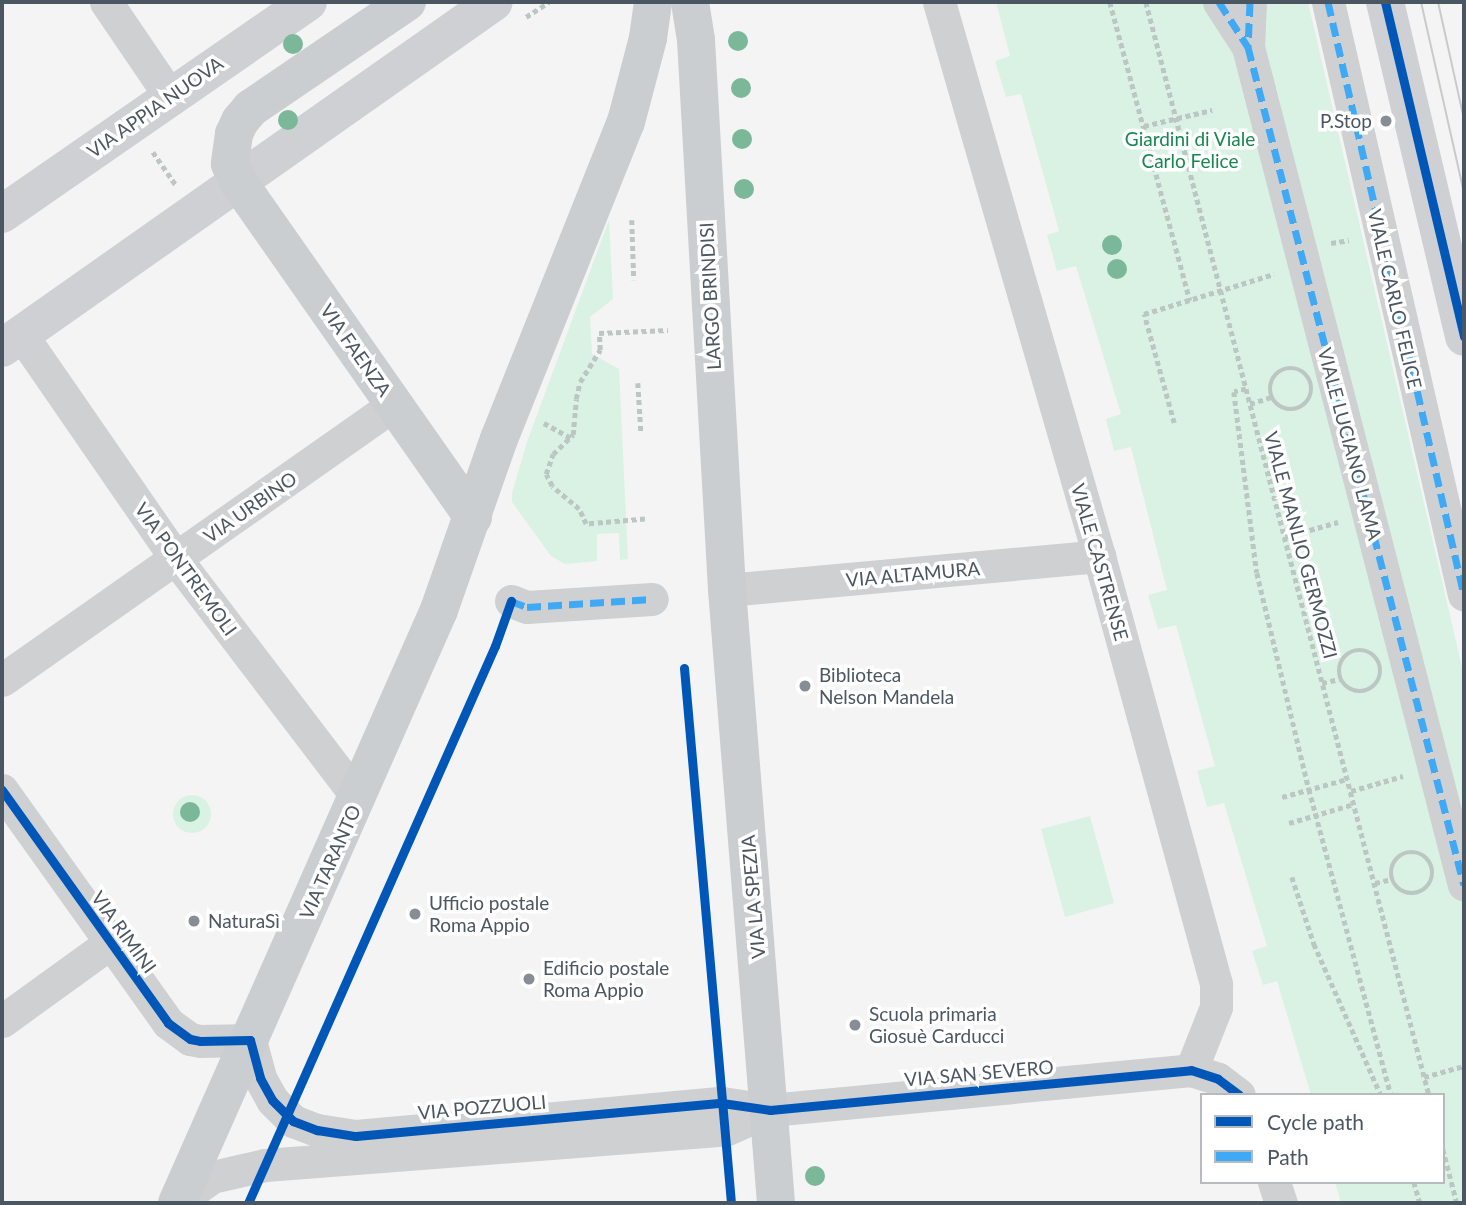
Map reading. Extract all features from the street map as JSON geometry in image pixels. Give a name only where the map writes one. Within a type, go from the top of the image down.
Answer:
[{"type":"main road","name":"VIA APPIA NUOVA","points":[[2,214],[308,2]]},
{"type":"main road","points":[[239,183],[230,164],[230,149],[244,116],[407,2]]},
{"type":"main road","points":[[473,517],[502,431],[621,134],[648,38],[653,2]]},
{"type":"main road","name":"LARGO BRINDISI","points":[[690,2],[696,40],[727,590]]},
{"type":"main road","points":[[1385,2],[1464,337]]},
{"type":"main road","points":[[12,341],[239,183],[507,12]]},
{"type":"main road","name":"VIA FAENZA","points":[[239,183],[473,517]]},
{"type":"main road","name":"VIA TARANTO","points":[[177,1203],[358,798],[439,610],[473,517]]},
{"type":"main road","name":"VIA LA SPEZIA","points":[[727,590],[776,1203]]},
{"type":"street","points":[[106,2],[170,96]]},
{"type":"street","name":"VIALE CASTRENSE","points":[[939,2],[1099,556],[1216,984],[1216,1007],[1191,1070]]},
{"type":"street","points":[[1219,2],[1248,47]]},
{"type":"street","name":"VIALE LUCIANO LAMA","points":[[1250,2],[1248,47],[1464,885]]},
{"type":"street","name":"VIALE CARLO FELICE","points":[[1328,2],[1464,595]]},
{"type":"street","name":"VIA PONTREMOLI","points":[[12,341],[358,798]]},
{"type":"street","name":"VIA URBINO","points":[[2,680],[394,405]]},
{"type":"street","name":"VIA ALTAMURA","points":[[727,590],[1099,556]]},
{"type":"street","points":[[511,601],[527,607],[652,599]]},
{"type":"street","name":"VIA RIMINI","points":[[2,790],[168,1023],[190,1039],[209,1043],[250,1041]]},
{"type":"street","points":[[2,1021],[110,943]]},
{"type":"street","name":"VIA POZZUOLI","points":[[250,1041],[264,1086],[286,1115],[304,1127],[345,1136],[722,1103],[770,1110]]},
{"type":"street","points":[[1191,1070],[1218,1079],[1236,1093]]},
{"type":"street","name":"VIA SAN SEVERO","points":[[770,1110],[1191,1070]]},
{"type":"street","points":[[177,1203],[212,1177],[265,1165],[725,1130],[770,1110]]},
{"type":"street","points":[[1276,1184],[1281,1203]]},
{"type":"path","points":[[507,12],[548,2]]},
{"type":"path","points":[[1110,2],[1190,300]]},
{"type":"path","points":[[1144,126],[1212,110]]},
{"type":"path","points":[[146,142],[177,186]]},
{"type":"path","points":[[632,220],[634,280]]},
{"type":"path","points":[[1174,424],[1144,314],[1304,265],[1316,247],[1346,239],[1364,249],[1382,245]]},
{"type":"path","points":[[645,519],[586,524],[579,509],[547,480],[550,459],[571,438],[575,429],[576,399],[580,382],[600,350],[599,333],[668,330]]},
{"type":"path","points":[[1292,368],[1309,378],[1310,398],[1300,408],[1280,407],[1271,397],[1271,383],[1279,371],[1292,368]]},
{"type":"path","points":[[638,383],[641,431]]},
{"type":"path","points":[[1246,389],[1234,393],[1257,573],[1309,789],[1390,1093]]},
{"type":"path","points":[[1250,404],[1271,397]]},
{"type":"path","points":[[538,420],[571,438]]},
{"type":"path","points":[[1285,537],[1368,514]]},
{"type":"path","points":[[1362,650],[1379,661],[1381,675],[1369,691],[1355,692],[1340,679],[1340,665],[1348,654],[1362,650]]},
{"type":"path","points":[[1322,683],[1340,679]]},
{"type":"path","points":[[1282,797],[1347,779]]},
{"type":"path","points":[[1289,823],[1354,804]]},
{"type":"path","points":[[1406,852],[1420,853],[1432,868],[1431,882],[1421,892],[1406,894],[1392,879],[1395,860],[1406,852]]},
{"type":"path","points":[[1293,877],[1314,944],[1380,1093]]},
{"type":"path","points":[[1375,883],[1392,879]]},
{"type":"path","points":[[1424,1077],[1464,1066]]},
{"type":"path","points":[[1445,1157],[1457,1203]]},
{"type":"path","points":[[1415,1184],[1420,1203]]},
{"type":"green space","name":"Giardini di Viale Carlo Felice","points":[[996,2],[1308,2],[1464,676],[1464,1203],[1341,1203],[1336,1184],[1445,1184],[1445,1093],[1310,1093],[1277,981],[1263,985],[1252,951],[1267,946],[1224,803],[1207,807],[1197,771],[1215,766],[1176,625],[1158,629],[1148,595],[1167,590],[1131,447],[1114,451],[1106,419],[1121,414],[1076,266],[1057,271],[1047,235],[1059,231],[1021,94],[1006,97],[995,61],[1010,56]]},
{"type":"green space","points":[[609,220],[613,299],[590,317],[592,354],[619,369],[628,559],[620,560],[619,533],[597,534],[597,561],[565,564],[551,556],[512,502],[512,493],[527,442]]},
{"type":"green space","points":[[192,795],[205,801],[211,814],[205,827],[192,833],[179,827],[173,814],[179,801]]},
{"type":"green space","points":[[1090,816],[1114,903],[1065,917],[1041,829]]},
{"type":"tram line","points":[[1421,2],[1464,193]]},
{"type":"tram line","points":[[1438,2],[1464,119]]},
{"type":"marked path","points":[[1219,2],[1248,47]]},
{"type":"marked path","points":[[1250,2],[1248,47],[1464,885]]},
{"type":"marked path","points":[[1328,2],[1464,595]]},
{"type":"marked path","points":[[511,601],[527,607],[652,599]]},
{"type":"cycle path","points":[[1385,2],[1464,337]]},
{"type":"cycle path","points":[[248,1203],[495,646],[511,601]]},
{"type":"cycle path","points":[[684,668],[731,1203]]},
{"type":"cycle path","points":[[2,790],[168,1023],[190,1039],[250,1040],[260,1078],[272,1100],[293,1121],[317,1130],[356,1136],[722,1103],[770,1110],[1191,1070],[1218,1079],[1236,1093]]},
{"type":"place","name":"P.Stop","points":[[1386,121]]},
{"type":"place","name":"Biblioteca Nelson Mandela","points":[[805,686]]},
{"type":"place","name":"Ufficio postale Roma Appio","points":[[415,914]]},
{"type":"place","name":"NaturaSì","points":[[194,921]]},
{"type":"place","name":"Edificio postale Roma Appio","points":[[529,979]]},
{"type":"place","name":"Scuola primaria Giosuè Carducci","points":[[855,1025]]}]
